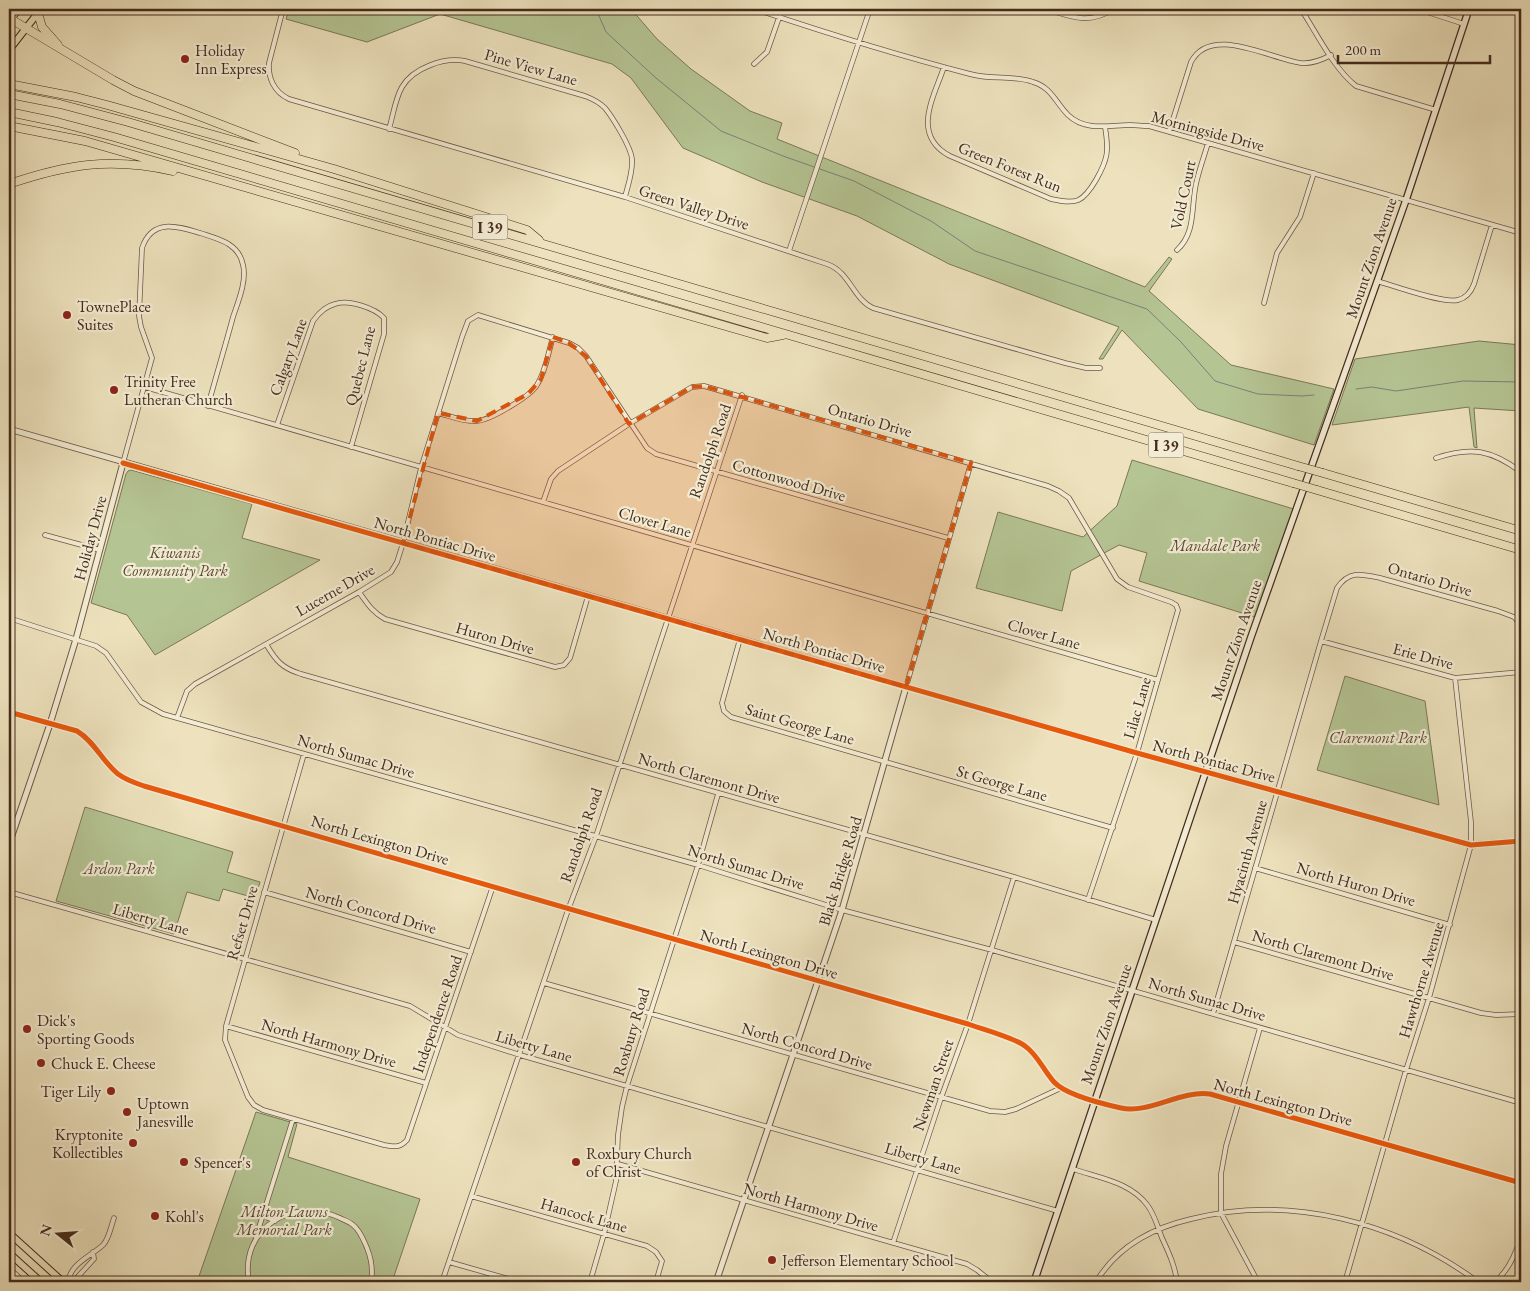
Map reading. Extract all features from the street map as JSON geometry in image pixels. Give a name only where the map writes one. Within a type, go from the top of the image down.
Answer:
[{"type":"highway","points":[[40,11],[42,27],[67,53]]},
{"type":"highway","points":[[9,20],[141,94],[326,165],[334,170]]},
{"type":"highway","points":[[9,84],[107,105],[334,170],[527,230],[542,243]]},
{"type":"highway","name":"I 39","points":[[9,94],[110,116],[1521,531]]},
{"type":"highway","name":"I 39","points":[[9,112],[114,137],[1521,550]]},
{"type":"highway","points":[[9,126],[85,141],[767,338],[788,335]]},
{"type":"highway","points":[[9,184],[60,168],[106,163],[154,167],[230,186],[240,185]]},
{"type":"main road","points":[[9,37],[11,30],[9,20],[19,9]]},
{"type":"main road","name":"Mount Zion Avenue","points":[[1034,1282],[1251,637],[1406,200],[1469,9]]},
{"type":"main road","points":[[9,50],[40,11]]},
{"type":"main road","points":[[9,1233],[63,1282]]},
{"type":"main road","points":[[9,1252],[42,1282]]},
{"type":"street","name":"Green Valley Drive","points":[[283,9],[269,63],[271,81],[279,93],[289,99],[625,197],[789,251],[838,269],[863,301],[873,308],[1065,363],[1086,368],[1100,368]]},
{"type":"street","name":"Morningside Drive","points":[[755,9],[944,67],[988,78],[1019,79],[1033,82],[1046,88],[1069,116],[1090,126],[1149,126],[1521,233]]},
{"type":"street","points":[[754,64],[767,52],[782,9]]},
{"type":"street","points":[[789,251],[870,9]]},
{"type":"street","points":[[1046,9],[1072,17],[1091,19],[1100,17],[1114,9]]},
{"type":"street","points":[[1300,9],[1347,79],[1356,86],[1436,110]]},
{"type":"street","points":[[1418,9],[1464,24]]},
{"type":"street","points":[[1169,132],[1191,62],[1203,48],[1215,44],[1228,44],[1303,63],[1319,61],[1331,55]]},
{"type":"street","name":"Pine View Lane","points":[[389,129],[401,89],[415,74],[436,62],[448,59],[457,59],[483,66],[585,96],[601,105],[609,114],[632,156],[632,172],[625,197]]},
{"type":"street","name":"Green Forest Run","points":[[944,67],[927,118],[927,129],[933,142],[941,151],[950,156],[1051,199],[1064,202],[1076,201],[1087,196],[1105,163],[1107,151],[1105,127]]},
{"type":"street","name":"Vold Court","points":[[1177,250],[1184,244],[1190,230],[1196,185],[1208,143]]},
{"type":"street","points":[[1264,303],[1277,253],[1300,217],[1314,173]]},
{"type":"street","points":[[1377,281],[1446,301],[1461,299],[1470,293],[1474,284],[1492,225]]},
{"type":"street","name":"Holiday Drive","points":[[9,844],[50,724],[76,639],[145,387],[152,358],[139,316],[140,258],[145,239],[160,228],[178,227],[227,242],[240,254],[243,262],[244,271],[241,291],[208,406]]},
{"type":"street","name":"Calgary Lane","points":[[277,425],[313,321],[318,314],[334,304],[343,302],[361,306]]},
{"type":"street","name":"Quebec Lane","points":[[351,447],[384,334],[384,318],[379,312],[361,306]]},
{"type":"street","name":"Cottonwood Drive","points":[[473,317],[478,315],[484,316],[553,337],[578,348],[586,356],[629,424],[647,448],[656,454],[948,538]]},
{"type":"street","name":"Lucerne Drive","points":[[177,718],[188,691],[195,684],[391,572],[397,562],[403,543],[421,468],[464,331],[468,321],[473,317]]},
{"type":"street","points":[[438,413],[477,422],[487,419],[528,394],[536,388],[541,379],[553,337]]},
{"type":"street","name":"Ontario Drive","points":[[542,502],[551,479],[558,471],[629,424],[692,387],[704,386],[971,463],[1059,491],[1069,498],[1117,579],[1128,586],[1171,602],[1178,607]]},
{"type":"street","name":"Clover Lane","points":[[145,387],[1158,680]]},
{"type":"street","name":"Randolph Road","points":[[442,1282],[568,910],[596,836],[742,396]]},
{"type":"street","name":"North Pontiac Drive","points":[[9,429],[1138,753],[1472,845],[1521,841]]},
{"type":"street","points":[[1436,458],[1457,451],[1477,451],[1505,460],[1521,472]]},
{"type":"street","name":"Black Bridge Road","points":[[716,1282],[842,910],[971,463]]},
{"type":"street","points":[[45,535],[100,550]]},
{"type":"street","name":"Ontario Drive","points":[[1340,584],[1351,575],[1361,574],[1380,578],[1498,611],[1514,617],[1521,625]]},
{"type":"street","name":"Hyacinth Avenue","points":[[1213,1014],[1321,641],[1337,588],[1340,584]]},
{"type":"street","name":"Huron Drive","points":[[359,592],[375,614],[385,619],[555,667],[564,665],[570,658],[588,596]]},
{"type":"street","name":"Lilac Lane","points":[[1088,900],[1138,753],[1177,618],[1178,607]]},
{"type":"street","name":"North Sumac Drive","points":[[15,620],[96,646],[106,653],[142,702],[152,709],[177,718],[698,865],[842,910],[992,950],[1521,1103]]},
{"type":"street","name":"Saint George Lane","points":[[740,639],[722,703],[724,711],[731,718],[885,762]]},
{"type":"street","name":"Erie Drive","points":[[1321,641],[1454,678],[1521,672]]},
{"type":"street","name":"North Claremont Drive","points":[[266,644],[281,665],[290,671],[1014,877],[1156,920]]},
{"type":"street","name":"Hawthorne Avenue","points":[[1345,1282],[1472,845],[1472,822],[1454,678]]},
{"type":"street","name":"North Lexington Drive","points":[[9,712],[77,731],[86,736],[110,766],[119,775],[130,781],[493,886],[568,910],[968,1024],[1024,1044],[1053,1081],[1061,1088],[1073,1094],[1122,1108],[1136,1109],[1198,1092],[1239,1101],[1521,1183]]},
{"type":"street","name":"Refset Drive","points":[[293,1119],[263,1110],[254,1105],[248,1097],[224,1040],[226,1026],[304,754]]},
{"type":"street","name":"St George Lane","points":[[885,762],[1113,828]]},
{"type":"street","name":"Roxbury Road","points":[[590,1282],[604,1234],[616,1181],[619,1126],[627,1086],[698,865],[718,794]]},
{"type":"street","name":"North Huron Drive","points":[[1255,868],[1450,925]]},
{"type":"street","name":"Newman Street","points":[[893,1243],[941,1098],[968,1024],[1014,877]]},
{"type":"street","name":"Independence Road","points":[[293,1119],[393,1147],[400,1147],[407,1140],[493,886]]},
{"type":"street","name":"Liberty Lane","points":[[9,892],[410,1006],[458,1035],[472,1041],[1058,1211]]},
{"type":"street","name":"North Concord Drive","points":[[264,892],[472,952]]},
{"type":"street","name":"North Claremont Drive","points":[[1234,942],[1482,1013],[1496,1016],[1521,1014]]},
{"type":"street","name":"North Concord Drive","points":[[544,983],[990,1111],[1005,1112],[1016,1109],[1061,1088]]},
{"type":"street","name":"North Harmony Drive","points":[[226,1026],[426,1084]]},
{"type":"street","points":[[1258,1282],[1221,1213],[1222,1160],[1260,1028]]},
{"type":"street","points":[[249,1282],[247,1266],[293,1119]]},
{"type":"street","name":"North Harmony Drive","points":[[618,1164],[966,1264],[992,1282]]},
{"type":"street","points":[[1072,1169],[1120,1184],[1136,1193],[1149,1207],[1175,1267],[1176,1282]]},
{"type":"street","name":"Hancock Lane","points":[[471,1196],[647,1246],[656,1252],[662,1261],[656,1282]]},
{"type":"street","points":[[1096,1282],[1110,1263],[1132,1243],[1158,1229],[1182,1221],[1221,1213],[1252,1210],[1288,1210],[1320,1214],[1362,1224],[1391,1234],[1433,1252],[1478,1282]]},
{"type":"street","points":[[253,1247],[261,1231],[275,1221],[297,1211],[326,1212],[354,1225],[364,1239],[372,1264],[371,1282]]},
{"type":"street","points":[[264,1212],[268,1218],[275,1221]]},
{"type":"street","points":[[68,1282],[69,1276],[87,1255],[105,1243],[114,1218]]},
{"type":"street","points":[[1494,1282],[1516,1253],[1521,1236]]},
{"type":"street","points":[[73,1282],[94,1260],[93,1252]]},
{"type":"street","points":[[449,1262],[519,1282]]},
{"type":"street","points":[[9,1268],[24,1282]]},
{"type":"highlighted area","points":[[553,337],[569,343],[586,356],[629,424],[692,387],[704,386],[971,463],[906,687],[403,543],[438,413],[477,421],[528,394],[541,379]]},
{"type":"green space","points":[[289,9],[361,9],[367,11],[371,9],[550,9],[559,11],[564,9],[631,9],[657,39],[691,69],[750,111],[782,123],[777,139],[1145,287],[1169,257],[1172,259],[1149,291],[1231,365],[1334,389],[1314,445],[1198,409],[1122,330],[1103,359],[1099,359],[1119,327],[949,264],[857,216],[762,182],[683,148],[631,78],[612,64],[440,14],[367,42],[286,19]]},
{"type":"green space","points":[[1479,341],[1521,345],[1521,411],[1474,408],[1477,448],[1474,447],[1469,407],[1332,425],[1355,359]]},
{"type":"green space","name":"Mandale Park","points":[[1132,460],[1297,510],[1258,618],[1139,581],[1147,553],[1119,545],[1071,571],[1062,611],[976,588],[998,512],[1083,537],[1117,506]]},
{"type":"green space","name":"Kiwanis Community Park","points":[[131,470],[252,504],[242,538],[320,560],[155,655],[127,615],[91,603],[126,474]]},
{"type":"green space","name":"Claremont Park","points":[[1345,676],[1425,701],[1439,805],[1317,770]]},
{"type":"green space","name":"Ardon Park","points":[[85,807],[233,852],[227,872],[260,882],[255,898],[223,889],[219,901],[187,892],[174,934],[56,901]]},
{"type":"green space","name":"Milton Lawns Memorial Park","points":[[256,1112],[297,1124],[288,1157],[420,1199],[392,1282],[197,1282]]},
{"type":"waterway","points":[[596,9],[606,32],[656,78],[721,131],[783,156],[854,181],[931,221],[975,251],[1147,309],[1181,342],[1215,381],[1258,394],[1314,395]]},
{"type":"waterway","points":[[1356,389],[1372,387],[1396,391],[1463,381],[1521,382]]},
{"type":"cycle path","points":[[123,463],[1137,753],[1471,845],[1521,841]]},
{"type":"cycle path","points":[[9,712],[77,731],[89,741],[118,774],[127,780],[144,786],[998,1034],[1014,1040],[1030,1050],[1054,1082],[1060,1087],[1095,1101],[1132,1109],[1143,1108],[1188,1095],[1210,1094],[1521,1183]]},
{"type":"place","name":"Holiday Inn Express","points":[[185,59]]},
{"type":"place","name":"TownePlace Suites","points":[[67,315]]},
{"type":"place","name":"Trinity Free Lutheran Church","points":[[114,390]]},
{"type":"place","name":"Dick's Sporting Goods","points":[[27,1029]]},
{"type":"place","name":"Chuck E. Cheese","points":[[41,1063]]},
{"type":"place","name":"Tiger Lily","points":[[111,1091]]},
{"type":"place","name":"Uptown Janesville","points":[[127,1112]]},
{"type":"place","name":"Kryptonite Kollectibles","points":[[133,1143]]},
{"type":"place","name":"Spencer's","points":[[184,1162]]},
{"type":"place","name":"Roxbury Church of Christ","points":[[576,1162]]},
{"type":"place","name":"Kohl's","points":[[155,1216]]},
{"type":"place","name":"Jefferson Elementary School","points":[[772,1260]]}]
